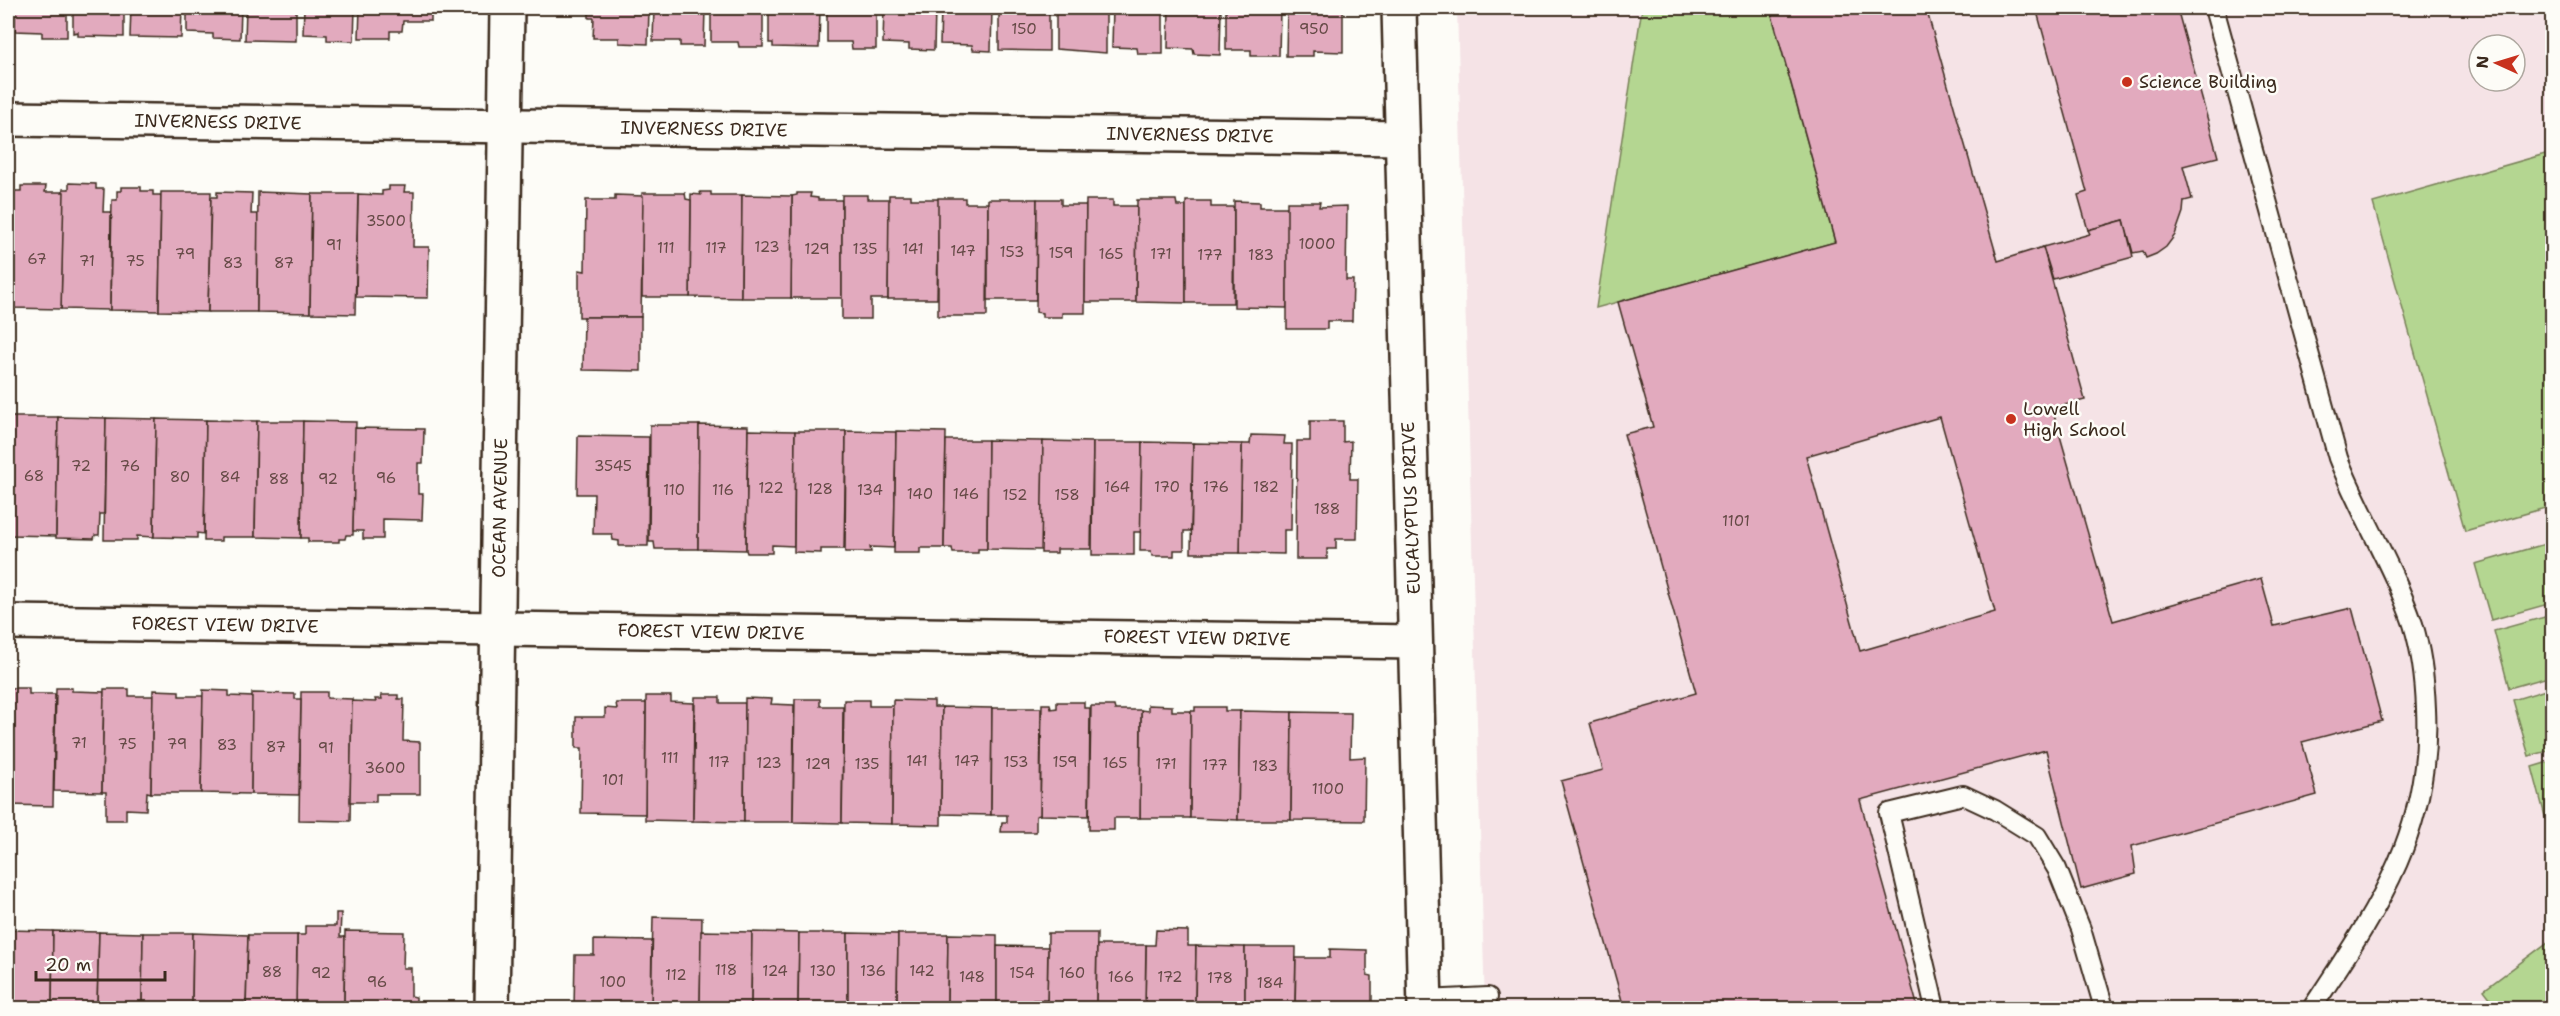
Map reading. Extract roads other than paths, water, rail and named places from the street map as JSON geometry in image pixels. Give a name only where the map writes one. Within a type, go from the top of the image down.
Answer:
[{"type":"street","name":"OCEAN AVENUE","points":[[492,1008],[507,8]]},
{"type":"street","name":"EUCALYPTUS DRIVE","points":[[1399,8],[1425,1004]]},
{"type":"street","name":"INVERNESS DRIVE","points":[[8,119],[1401,138]]},
{"type":"street","name":"FOREST VIEW DRIVE","points":[[8,622],[1415,642]]},
{"type":"lane","points":[[2214,8],[2338,458],[2352,494],[2401,593],[2413,626],[2425,693],[2427,730],[2424,770],[2417,809],[2406,846],[2379,905],[2312,1008]]},
{"type":"lane","points":[[1935,1008],[1889,813],[1963,795],[1974,798],[2037,836],[2057,869],[2081,929],[2104,1008]]},
{"type":"lane","points":[[1425,1004],[1488,997]]},
{"type":"place","name":"Science Building","points":[[2127,82]]},
{"type":"place","name":"Lowell High School","points":[[2011,419]]}]
